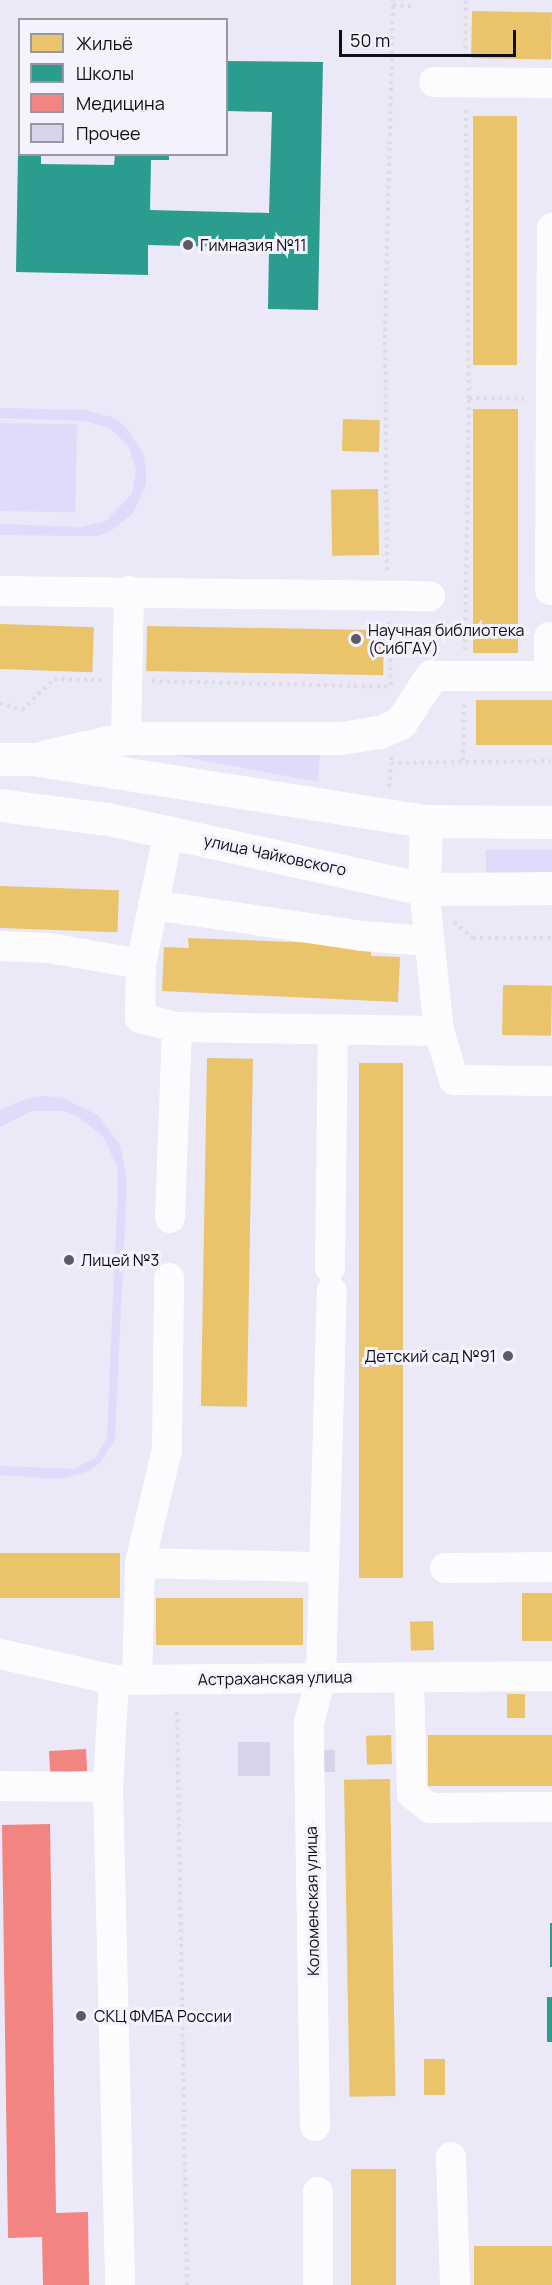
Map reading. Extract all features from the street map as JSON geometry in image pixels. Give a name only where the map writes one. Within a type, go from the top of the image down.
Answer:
[{"type":"main road","points":[[33,759],[126,738],[341,738],[380,732],[401,722],[431,676]]},
{"type":"main road","points":[[0,759],[33,759],[426,821],[552,822]]},
{"type":"main road","name":"улица Чайковского","points":[[0,805],[169,831],[424,889],[552,888]]},
{"type":"main road","points":[[424,889],[426,821]]},
{"type":"street","points":[[434,82],[552,83]]},
{"type":"street","points":[[550,590],[552,228]]},
{"type":"street","points":[[0,591],[388,593],[430,596]]},
{"type":"street","points":[[126,738],[129,591]]},
{"type":"street","points":[[431,676],[551,676],[549,637]]},
{"type":"street","points":[[169,831],[141,964],[140,1018],[177,1027],[438,1031]]},
{"type":"street","points":[[424,889],[427,941],[438,1031],[454,1080],[552,1081]]},
{"type":"street","points":[[153,905],[362,936],[427,941]]},
{"type":"street","points":[[0,946],[49,948],[141,964]]},
{"type":"street","points":[[170,1218],[177,1027]]},
{"type":"street","name":"Коломенская улица","points":[[315,2126],[309,1723],[321,1677],[331,1279],[333,1030]]},
{"type":"street","points":[[120,2285],[108,1787],[140,1563],[167,1450],[170,1278]]},
{"type":"street","points":[[140,1563],[323,1567]]},
{"type":"street","points":[[445,1568],[552,1567]]},
{"type":"street","name":"Астраханская улица","points":[[0,1654],[125,1680],[552,1676]]},
{"type":"street","points":[[409,1678],[412,1794],[429,1808],[552,1807]]},
{"type":"street","points":[[0,1786],[108,1787]]},
{"type":"street","points":[[451,2157],[455,2285]]},
{"type":"street","points":[[318,2192],[318,2285]]},
{"type":"path","points":[[466,0],[469,398],[463,760],[552,760]]},
{"type":"path","points":[[0,703],[22,710],[54,679],[391,687],[386,332],[393,3],[415,6]]},
{"type":"path","points":[[469,398],[550,399]]},
{"type":"path","points":[[473,938],[552,938]]},
{"type":"path","points":[[177,1712],[187,2285]]},
{"type":"shaded area","points":[[0,408],[86,410],[115,418],[127,428],[143,453],[146,484],[134,512],[111,531],[97,536],[0,535],[0,524],[81,527],[106,521],[132,494],[136,469],[128,445],[109,428],[85,421],[0,418]]},
{"type":"shaded area","points":[[0,423],[77,424],[75,512],[0,511]]},
{"type":"shaded area","points":[[320,750],[318,782],[174,755]]},
{"type":"shaded area","points":[[486,850],[552,850],[552,876],[486,876]]},
{"type":"shaded area","points":[[47,1096],[65,1099],[98,1115],[120,1145],[127,1180],[115,1439],[100,1463],[89,1471],[61,1479],[0,1475],[0,1466],[74,1469],[95,1458],[107,1438],[118,1183],[117,1167],[104,1138],[79,1117],[64,1111],[32,1111],[0,1127],[0,1110],[28,1098]]},
{"type":"building: Жильё","points":[[472,11],[552,12],[551,59],[471,58]]},
{"type":"building: Жильё","points":[[473,116],[517,116],[517,365],[473,365]]},
{"type":"building: Жильё","points":[[473,409],[518,409],[518,653],[473,653]]},
{"type":"building: Жильё","points":[[343,419],[380,420],[379,452],[342,451]]},
{"type":"building: Жильё","points":[[378,489],[379,555],[332,556],[331,490]]},
{"type":"building: Жильё","points":[[0,624],[94,627],[92,672],[0,669]]},
{"type":"building: Жильё","points":[[147,626],[384,630],[383,675],[146,671]]},
{"type":"building: Жильё","points":[[476,700],[552,700],[552,745],[476,745]]},
{"type":"building: Жильё","points":[[0,886],[119,890],[117,932],[0,928]]},
{"type":"building: Жильё","points":[[188,938],[371,945],[371,956],[400,957],[398,1002],[162,991],[164,947],[189,948]]},
{"type":"building: Жильё","points":[[503,985],[552,986],[551,1036],[502,1035]]},
{"type":"building: Жильё","points":[[207,1058],[253,1059],[247,1407],[201,1406]]},
{"type":"building: Жильё","points":[[359,1063],[403,1063],[403,1578],[359,1578]]},
{"type":"building: Жильё","points":[[0,1553],[120,1553],[120,1598],[0,1598]]},
{"type":"building: Жильё","points":[[522,1593],[552,1593],[552,1641],[522,1641]]},
{"type":"building: Жильё","points":[[156,1598],[303,1598],[303,1645],[156,1645]]},
{"type":"building: Жильё","points":[[433,1621],[434,1650],[411,1651],[410,1622]]},
{"type":"building: Жильё","points":[[507,1694],[525,1694],[525,1718],[507,1718]]},
{"type":"building: Жильё","points":[[391,1735],[392,1764],[367,1765],[366,1736]]},
{"type":"building: Жильё","points":[[428,1735],[552,1735],[552,1786],[428,1786]]},
{"type":"building: Жильё","points":[[390,1779],[396,2096],[350,2097],[344,1780]]},
{"type":"building: Жильё","points":[[424,2059],[445,2059],[445,2095],[424,2095]]},
{"type":"building: Жильё","points":[[351,2169],[396,2169],[396,2285],[351,2285]]},
{"type":"building: Жильё","points":[[474,2246],[552,2246],[552,2285],[474,2285]]},
{"type":"building: Школы","points":[[228,61],[323,62],[318,310],[268,309],[269,248],[148,245],[148,275],[16,272],[18,154],[18,156],[41,156],[41,164],[114,165],[115,156],[169,156],[169,160],[151,160],[150,210],[269,213],[272,112],[228,111]]},
{"type":"building: Школы","points":[[550,1923],[552,1923],[552,1967],[550,1967]]},
{"type":"building: Школы","points":[[547,1997],[552,1997],[552,2042],[547,2042]]},
{"type":"building: Медицина","points":[[86,1749],[87,1771],[50,1773],[49,1751]]},
{"type":"building: Медицина","points":[[50,1824],[56,2213],[88,2212],[89,2285],[43,2285],[42,2237],[8,2238],[2,1825]]},
{"type":"building: Прочее","points":[[238,1742],[270,1742],[270,1776],[238,1776]]},
{"type":"building: Прочее","points":[[321,1750],[335,1750],[335,1772],[321,1772]]},
{"type":"place","name":"Гимназия №11","points":[[188,245]]},
{"type":"place","name":"Научная библиотека (СибГАУ)","points":[[356,639]]},
{"type":"place","name":"Лицей №3","points":[[69,1260]]},
{"type":"place","name":"Детский сад №91","points":[[508,1356]]},
{"type":"place","name":"СКЦ ФМБА России","points":[[81,2016]]}]
